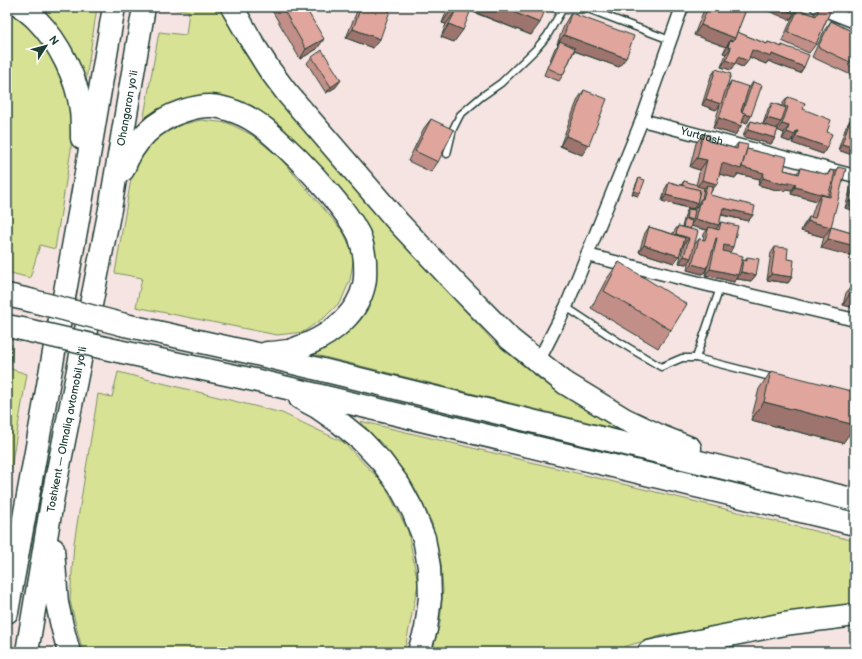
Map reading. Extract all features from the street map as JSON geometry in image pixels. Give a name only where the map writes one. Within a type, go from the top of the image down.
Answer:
[{"type":"highway","points":[[22,7],[49,34],[70,69],[77,91],[81,110],[82,129],[81,203]]},
{"type":"highway","points":[[7,612],[81,203],[114,7]]},
{"type":"highway","name":"Ohangaron yoʻli","points":[[110,209],[144,7]]},
{"type":"highway","points":[[232,7],[252,42],[287,93],[398,222],[510,339],[565,383],[624,419],[662,437],[779,481]]},
{"type":"highway","points":[[110,209],[124,167],[131,152],[140,139],[151,128],[160,122],[179,112],[202,106],[216,106],[244,115],[257,123],[279,141],[301,162],[322,184],[352,222],[359,236],[364,252],[364,285],[352,311],[331,331],[318,339],[289,351],[257,354]]},
{"type":"highway","name":"Toshkent — Olmaliq avtomobil yo‘li","points":[[27,652],[53,496],[110,209]]},
{"type":"highway","points":[[7,295],[125,325],[257,354],[855,500]]},
{"type":"highway","points":[[14,328],[118,352],[254,380],[855,524]]},
{"type":"highway","points":[[254,380],[293,394],[317,407],[340,423],[361,440],[381,461],[398,485],[413,511],[424,538],[429,567],[430,598],[426,629],[419,652]]},
{"type":"highway","points":[[7,550],[29,491]]},
{"type":"highway","points":[[53,496],[53,554],[57,603],[69,652]]},
{"type":"highway","points":[[650,652],[784,624],[855,615]]},
{"type":"street","points":[[538,362],[566,307],[642,120],[682,7]]},
{"type":"street","points":[[817,7],[855,22]]},
{"type":"street","name":"Yurtdosh","points":[[642,120],[855,176]]},
{"type":"street","points":[[587,255],[855,320]]},
{"type":"lane","points":[[551,7],[562,10],[589,8],[670,40]]},
{"type":"lane","points":[[447,154],[453,130],[460,115],[501,83],[536,49],[547,36],[562,10]]},
{"type":"lane","points":[[696,358],[720,288]]},
{"type":"lane","points":[[566,307],[616,340],[662,367],[682,358],[696,358],[780,379]]},
{"type":"lane","points":[[779,481],[832,488]]},
{"type":"green space","points":[[38,7],[97,7],[86,80],[71,50]]},
{"type":"green space","points":[[164,7],[220,7],[239,40],[387,222],[445,289],[493,341],[541,380],[620,430],[312,354],[348,332],[364,316],[372,299],[376,281],[376,262],[372,238],[361,219],[218,96],[203,95],[185,100],[143,122],[159,32],[186,35],[189,11]]},
{"type":"green space","points":[[7,9],[17,13],[42,38],[63,72],[72,109],[71,150],[55,249],[40,245],[30,278],[7,272]]},
{"type":"green space","points":[[201,120],[228,123],[252,135],[279,157],[344,233],[354,256],[350,280],[341,301],[325,317],[303,332],[277,335],[136,307],[142,278],[115,273],[133,167],[142,150],[157,138],[180,125]]},
{"type":"green space","points":[[7,344],[12,345],[11,369],[27,374],[7,491]]},
{"type":"green space","points":[[118,372],[282,413],[343,442],[384,484],[408,531],[418,584],[406,644],[402,652],[84,652],[70,601],[74,543],[98,394],[112,397]]},
{"type":"green space","points":[[360,421],[855,541],[855,605],[664,635],[607,652],[432,652],[440,623],[443,590],[441,564],[432,523],[415,488],[390,454]]},
{"type":"building","points":[[282,7],[305,7],[324,39],[306,49]]},
{"type":"building","points":[[361,7],[380,7],[390,11],[380,39],[353,29]]},
{"type":"building","points":[[452,7],[472,7],[463,30],[449,24],[455,12],[451,10]]},
{"type":"building","points":[[501,7],[546,7],[540,23]]},
{"type":"building","points":[[708,7],[747,7],[735,38],[701,25]]},
{"type":"building","points":[[779,7],[797,7],[794,13]]},
{"type":"building","points":[[820,7],[832,7],[816,44],[788,32],[798,9],[816,16]]},
{"type":"building","points":[[571,13],[634,36],[626,58],[564,35]]},
{"type":"building","points":[[831,21],[855,33],[855,51],[850,62],[818,47]]},
{"type":"building","points":[[737,32],[767,44],[768,42],[782,47],[782,45],[809,55],[804,67],[772,54],[771,57],[752,50],[748,61],[738,57],[735,64],[726,60],[731,48],[728,47],[730,40],[733,41]]},
{"type":"building","points":[[560,41],[575,48],[563,75],[548,68]]},
{"type":"building","points":[[322,50],[341,80],[331,87],[312,57]]},
{"type":"building","points":[[855,51],[855,69],[848,65]]},
{"type":"building","points":[[716,69],[731,74],[721,104],[706,99]]},
{"type":"building","points":[[731,81],[749,87],[741,111],[745,113],[741,126],[719,118]]},
{"type":"building","points":[[753,82],[762,85],[751,116],[742,112]]},
{"type":"building","points":[[584,90],[607,99],[589,145],[566,136]]},
{"type":"building","points":[[788,97],[805,103],[803,109],[831,120],[827,132],[832,134],[827,147],[796,136],[798,131],[796,131],[795,135],[787,132],[789,126],[782,124],[788,107],[784,106]]},
{"type":"building","points":[[772,103],[786,108],[781,122],[767,118]]},
{"type":"building","points":[[431,119],[454,130],[438,162],[415,151]]},
{"type":"building","points":[[850,120],[855,122],[855,148],[842,144]]},
{"type":"building","points":[[751,121],[778,129],[775,138],[748,130]]},
{"type":"building","points":[[703,134],[710,135],[708,141],[737,149],[738,143],[748,145],[741,169],[722,163],[717,184],[702,180],[707,160],[697,158]]},
{"type":"building","points":[[747,149],[775,156],[775,154],[787,157],[784,170],[799,174],[801,168],[829,175],[830,170],[835,172],[828,196],[795,187],[796,184],[789,182],[789,184],[782,184],[763,178],[764,173],[742,167]]},
{"type":"building","points":[[838,167],[846,169],[831,227],[808,221],[809,217],[815,218],[821,195],[830,197]]},
{"type":"building","points":[[639,178],[645,180],[640,193],[634,191]]},
{"type":"building","points":[[684,181],[704,188],[702,199],[697,206],[695,206],[700,190],[682,186]]},
{"type":"building","points":[[669,182],[700,190],[697,203],[666,195]]},
{"type":"building","points":[[855,182],[855,203],[849,201]]},
{"type":"building","points":[[707,185],[713,186],[710,195],[755,206],[753,215],[723,208],[719,225],[695,219],[699,203],[700,204],[701,199],[703,199]]},
{"type":"building","points":[[688,209],[695,210],[693,220],[686,218]]},
{"type":"building","points":[[685,219],[692,221],[690,229],[683,227]]},
{"type":"building","points":[[721,222],[738,226],[733,247],[724,245],[723,251],[743,256],[738,275],[710,269],[717,238],[708,266],[706,268],[692,264],[699,239],[705,240],[709,227],[719,230]]},
{"type":"building","points":[[678,226],[698,231],[691,258],[684,256],[689,238],[676,234]]},
{"type":"building","points":[[649,227],[685,238],[679,256],[644,245]]},
{"type":"building","points":[[831,227],[855,234],[855,246],[828,239]]},
{"type":"building","points":[[775,247],[788,248],[787,259],[794,260],[792,277],[771,274]]},
{"type":"building","points":[[747,257],[759,259],[756,275],[741,272],[743,260],[747,261]]},
{"type":"building","points":[[619,262],[687,304],[671,330],[604,291]]},
{"type":"building","points":[[852,284],[855,284],[855,297],[849,295]]},
{"type":"building","points":[[771,371],[855,392],[855,425],[764,402]]}]
